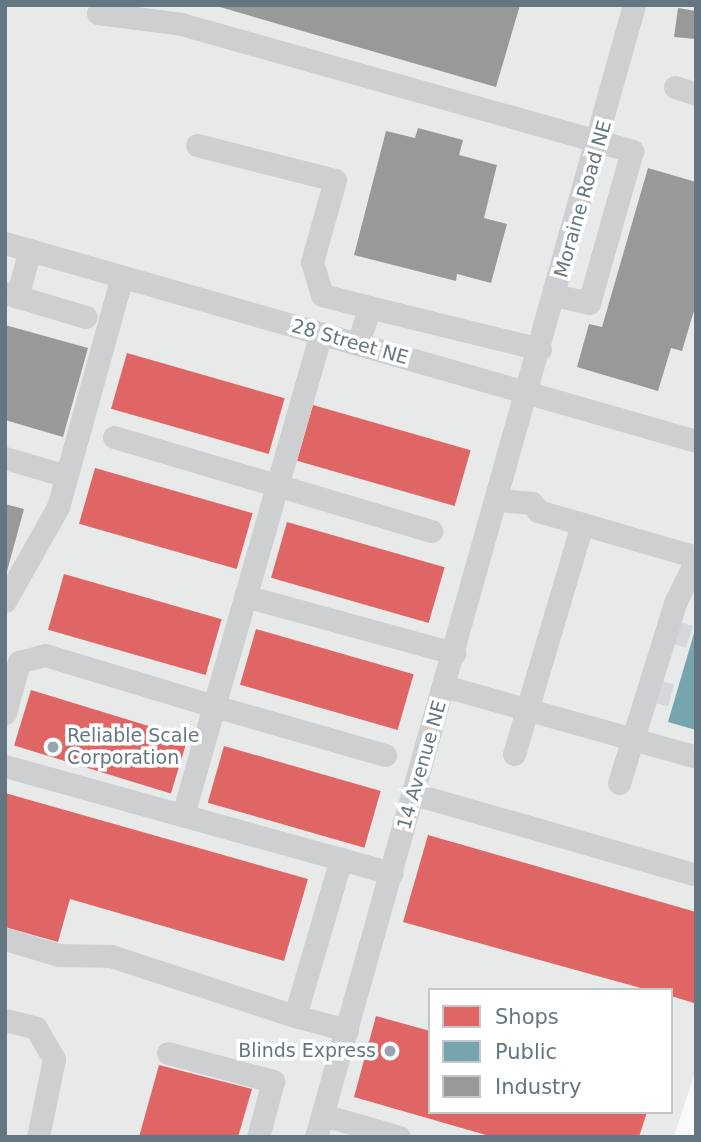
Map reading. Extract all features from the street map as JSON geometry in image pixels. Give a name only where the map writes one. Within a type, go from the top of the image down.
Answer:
[{"type":"street","name":"Moraine Road NE","points":[[527,393],[599,143],[634,5]]},
{"type":"street","points":[[98,13],[181,24],[632,151],[589,303],[555,295]]},
{"type":"street","points":[[197,145],[335,180],[312,262],[322,295],[540,349]]},
{"type":"street","name":"28 Street NE","points":[[5,243],[696,441]]},
{"type":"street","points":[[30,250],[11,295],[86,317]]},
{"type":"street","points":[[5,601],[26,573],[66,476],[122,277]]},
{"type":"street","points":[[358,344],[369,307]]},
{"type":"street","points":[[183,816],[321,334]]},
{"type":"street","name":"14 Avenue NE","points":[[320,1126],[444,686],[503,502],[527,393]]},
{"type":"street","points":[[114,437],[431,531]]},
{"type":"street","points":[[5,458],[66,476]]},
{"type":"street","points":[[503,502],[530,515],[538,511],[582,524],[694,570],[634,730],[619,783]]},
{"type":"street","points":[[514,754],[582,524]]},
{"type":"street","points":[[246,596],[454,653]]},
{"type":"street","points":[[663,680],[675,644]]},
{"type":"street","points":[[5,713],[19,662],[45,655],[385,755]]},
{"type":"street","points":[[444,686],[527,709],[634,730],[696,757]]},
{"type":"street","points":[[634,730],[648,720],[657,703]]},
{"type":"street","points":[[5,766],[391,873]]},
{"type":"street","points":[[414,794],[696,875]]},
{"type":"street","points":[[295,1016],[341,859]]},
{"type":"street","points":[[5,939],[59,955],[111,956],[295,1016],[347,1030]]},
{"type":"street","points":[[5,1020],[36,1028],[54,1059],[38,1137]]},
{"type":"street","points":[[168,1053],[274,1081],[258,1137]]},
{"type":"street","points":[[320,1126],[399,1137]]},
{"type":"shaded area","points":[[5,5],[696,5],[696,1069],[674,1137],[5,1137]]},
{"type":"building: Shops","points":[[127,353],[285,398],[269,454],[111,409]]},
{"type":"building: Shops","points":[[313,405],[471,450],[455,506],[297,461]]},
{"type":"building: Shops","points":[[95,468],[253,513],[237,569],[79,524]]},
{"type":"building: Shops","points":[[287,522],[445,567],[429,623],[271,578]]},
{"type":"building: Shops","points":[[64,574],[222,619],[206,675],[48,630]]},
{"type":"building: Shops","points":[[256,629],[414,674],[398,730],[240,685]]},
{"type":"building: Shops","points":[[31,690],[188,738],[171,793],[14,745]]},
{"type":"building: Shops","points":[[224,746],[381,791],[364,848],[208,803]]},
{"type":"building: Shops","points":[[5,793],[308,879],[284,961],[70,899],[58,942],[5,927]]},
{"type":"building: Shops","points":[[428,835],[696,912],[694,1003],[673,997],[673,988],[641,988],[403,922]]},
{"type":"building: Shops","points":[[376,1016],[428,1030],[428,1114],[646,1114],[639,1137],[493,1137],[354,1097]]},
{"type":"building: Shops","points":[[159,1065],[252,1089],[238,1137],[139,1137]]},
{"type":"building: Public","points":[[696,630],[696,730],[668,722]]},
{"type":"building: Industry","points":[[213,5],[520,5],[496,87]]},
{"type":"building: Industry","points":[[678,8],[696,11],[696,39],[674,37]]},
{"type":"building: Industry","points":[[418,128],[463,140],[459,155],[497,165],[484,218],[507,224],[491,283],[457,274],[456,281],[354,255],[386,131],[415,138]]},
{"type":"building: Industry","points":[[648,168],[696,182],[696,304],[682,351],[671,348],[658,391],[577,367],[589,324],[602,327]]},
{"type":"building: Industry","points":[[5,325],[88,348],[63,437],[5,420]]},
{"type":"building: Industry","points":[[5,504],[24,509],[6,575],[5,575]]},
{"type":"tunnel","points":[[675,644],[682,621]]},
{"type":"tunnel","points":[[657,703],[663,680]]},
{"type":"place","name":"Reliable Scale Corporation","points":[[53,747]]},
{"type":"place","name":"Blinds Express","points":[[390,1051]]}]
